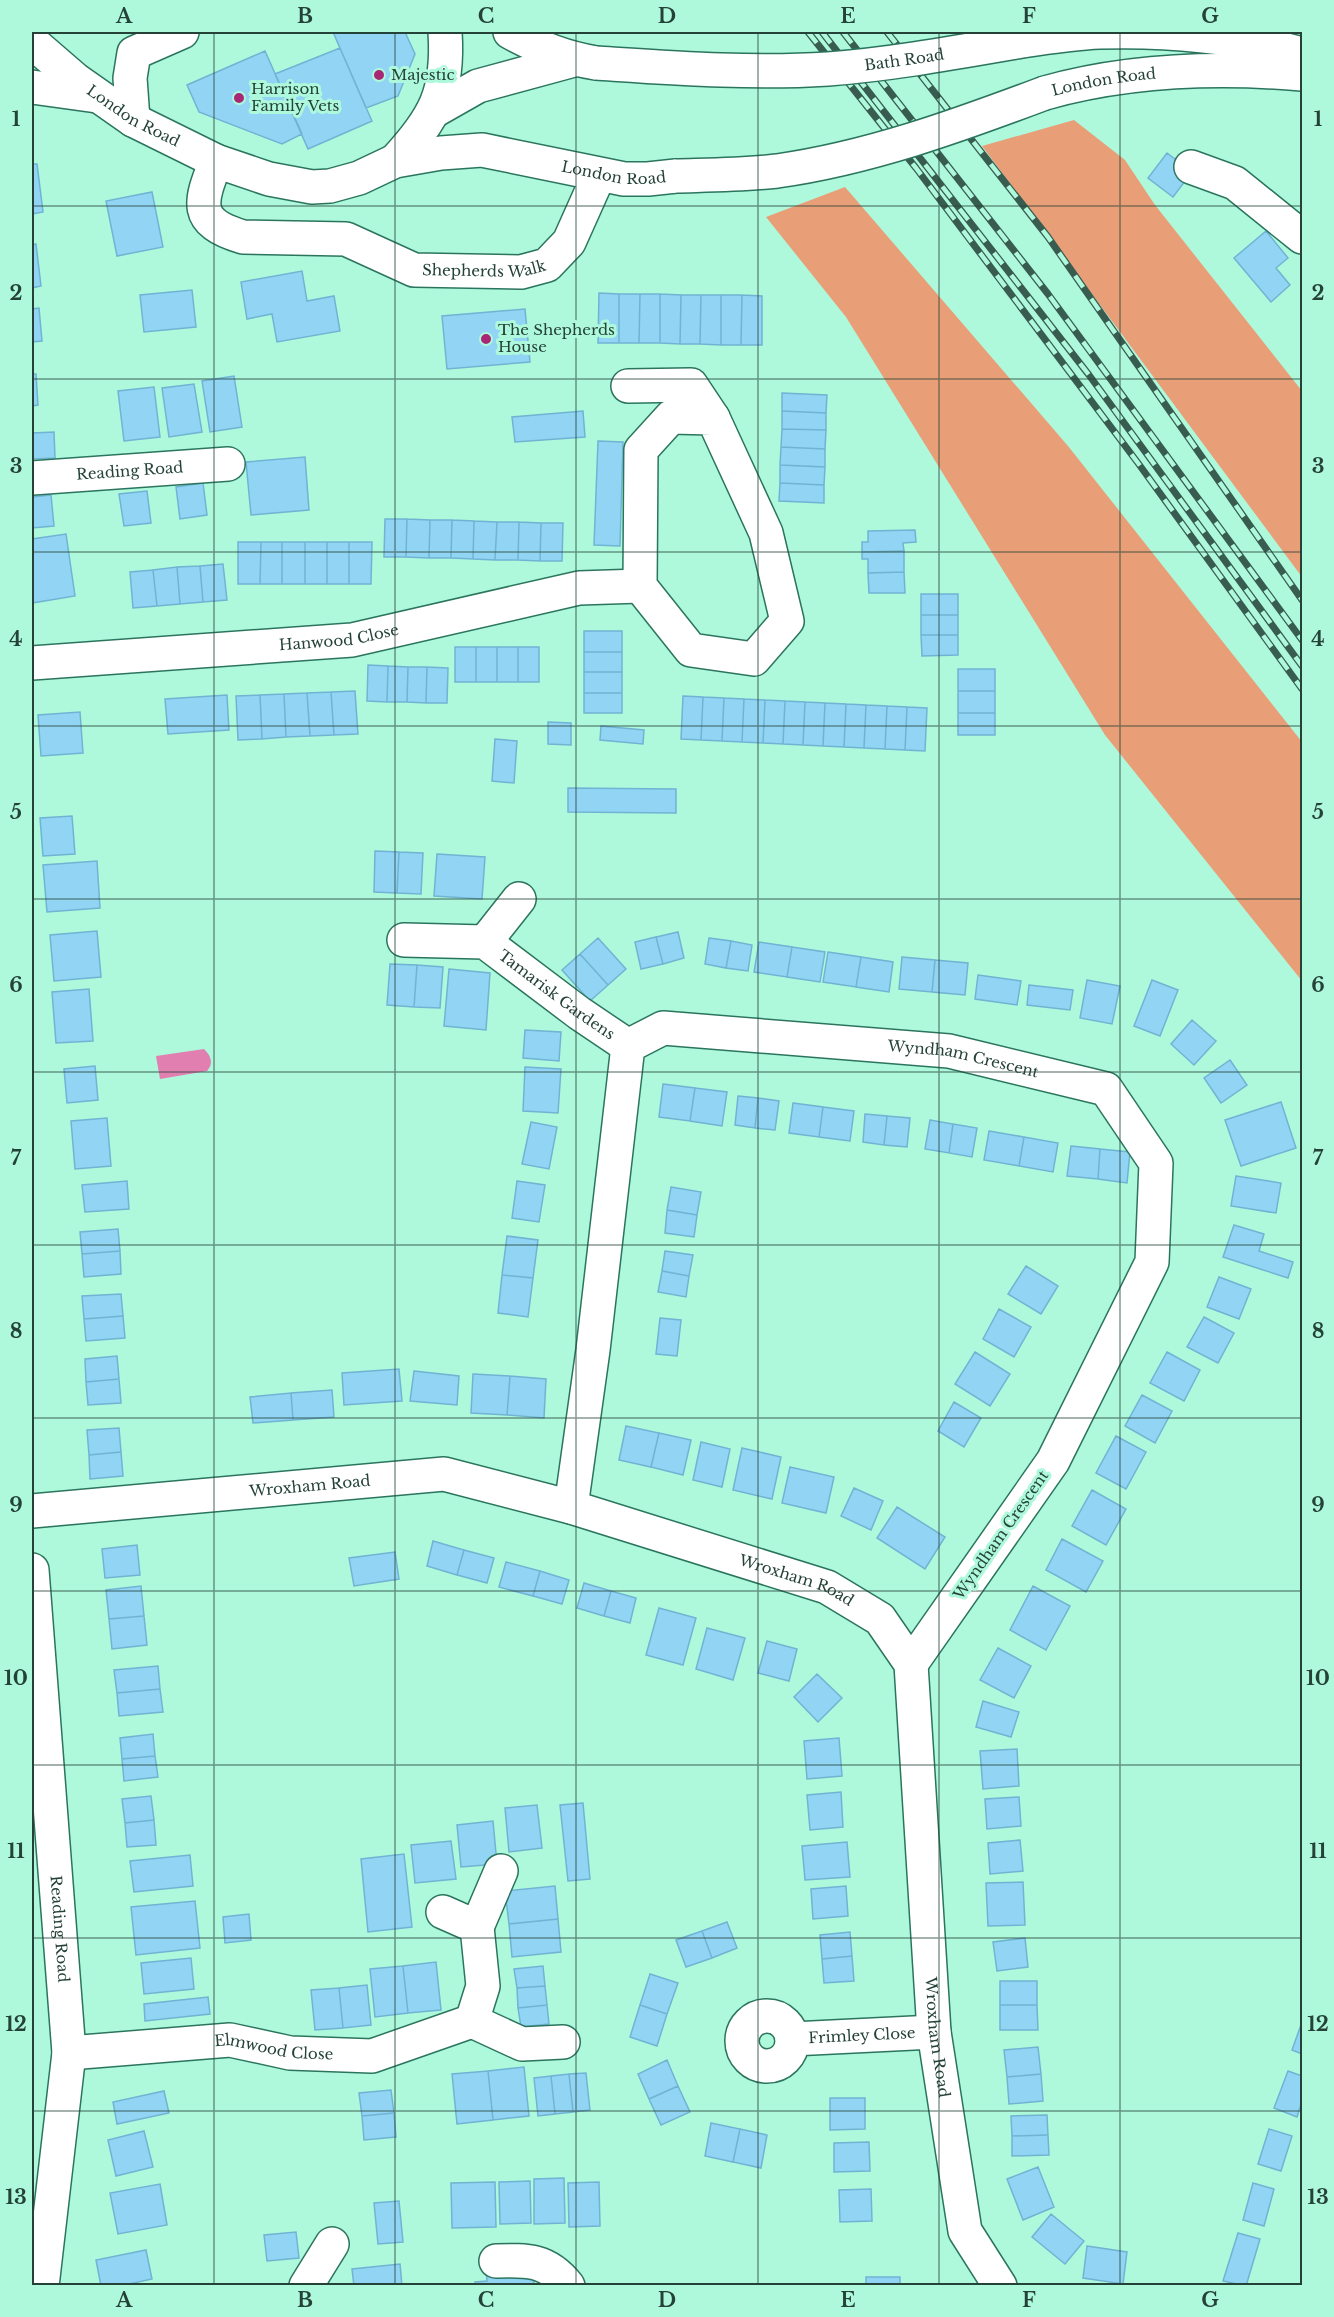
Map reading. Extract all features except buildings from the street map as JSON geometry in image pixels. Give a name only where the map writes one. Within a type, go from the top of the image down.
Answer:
[{"type":"street","points":[[133,120],[130,78],[134,53],[182,32]]},
{"type":"street","points":[[395,161],[425,127],[434,111],[444,75],[445,32]]},
{"type":"street","name":"Bath Road","points":[[510,32],[543,48],[585,61],[771,71],[828,69],[932,57],[1022,41],[1099,32],[1135,32],[1235,40],[1302,54]]},
{"type":"street","name":"London Road","points":[[32,42],[97,96],[133,120],[216,161],[269,180],[312,187],[330,186],[359,178],[395,161],[441,153],[482,150],[599,175],[648,179],[744,174],[778,170],[876,150],[936,133],[1045,93],[1077,84],[1161,74],[1226,72],[1302,74]]},
{"type":"street","points":[[434,111],[478,86],[585,61]]},
{"type":"street","points":[[32,87],[97,96]]},
{"type":"street","name":"Shepherds Walk","points":[[216,161],[204,192],[203,201],[209,219],[226,233],[243,237],[346,239],[414,270],[521,272],[547,265],[569,242],[599,175]]},
{"type":"street","points":[[1191,167],[1235,183],[1302,237]]},
{"type":"street","points":[[628,386],[691,385],[713,418],[766,533],[787,621],[754,659],[691,650],[640,586],[641,450],[671,417],[713,418]]},
{"type":"street","name":"Reading Road","points":[[32,478],[228,464]]},
{"type":"street","name":"Hanwood Close","points":[[32,663],[352,640],[579,588],[640,586]]},
{"type":"street","name":"Tamarisk Gardens","points":[[485,942],[519,899]]},
{"type":"street","name":"Tamarisk Gardens","points":[[404,940],[485,942],[579,1013],[628,1046]]},
{"type":"street","name":"Wyndham Crescent","points":[[628,1046],[663,1028],[949,1051],[1106,1089],[1156,1163],[1152,1262],[1053,1461],[911,1664]]},
{"type":"street","points":[[571,1507],[593,1350],[628,1046]]},
{"type":"street","name":"Wroxham Road","points":[[32,1511],[444,1474],[571,1507],[827,1587],[880,1619],[911,1664],[934,2032],[965,2231],[997,2285]]},
{"type":"street","name":"Reading Road","points":[[32,1587],[69,2054],[42,2286]]},
{"type":"street","points":[[501,1871],[477,1927],[483,1986],[472,2021],[522,2044],[563,2042]]},
{"type":"street","points":[[443,1912],[477,1927]]},
{"type":"street","name":"Elmwood Close","points":[[69,2054],[230,2040],[290,2053],[372,2056],[472,2021]]},
{"type":"street","name":"Frimley Close","points":[[792,2039],[934,2032]]},
{"type":"street","points":[[306,2286],[332,2244]]},
{"type":"street","points":[[496,2261],[530,2260],[552,2269],[568,2286]]},
{"type":"shaded area","points":[[1074,120],[1125,160],[1155,205],[1302,391],[1302,577],[982,146]]},
{"type":"shaded area","points":[[845,187],[1068,446],[1302,742],[1302,981],[1105,735],[846,317],[766,217]]},
{"type":"shaded area","points":[[204,1049],[211,1060],[207,1071],[160,1079],[156,1056]]},
{"type":"railway","points":[[808,32],[916,168],[1138,463],[1302,689]]},
{"type":"railway","points":[[822,32],[1089,375],[1302,666]]},
{"type":"railway","points":[[843,32],[1048,294],[1302,640]]},
{"type":"railway","points":[[887,32],[1048,237],[1302,600]]},
{"type":"place","name":"Majestic","points":[[379,75]]},
{"type":"place","name":"Harrison Family Vets","points":[[239,98]]},
{"type":"place","name":"The Shepherds House","points":[[486,339]]}]
